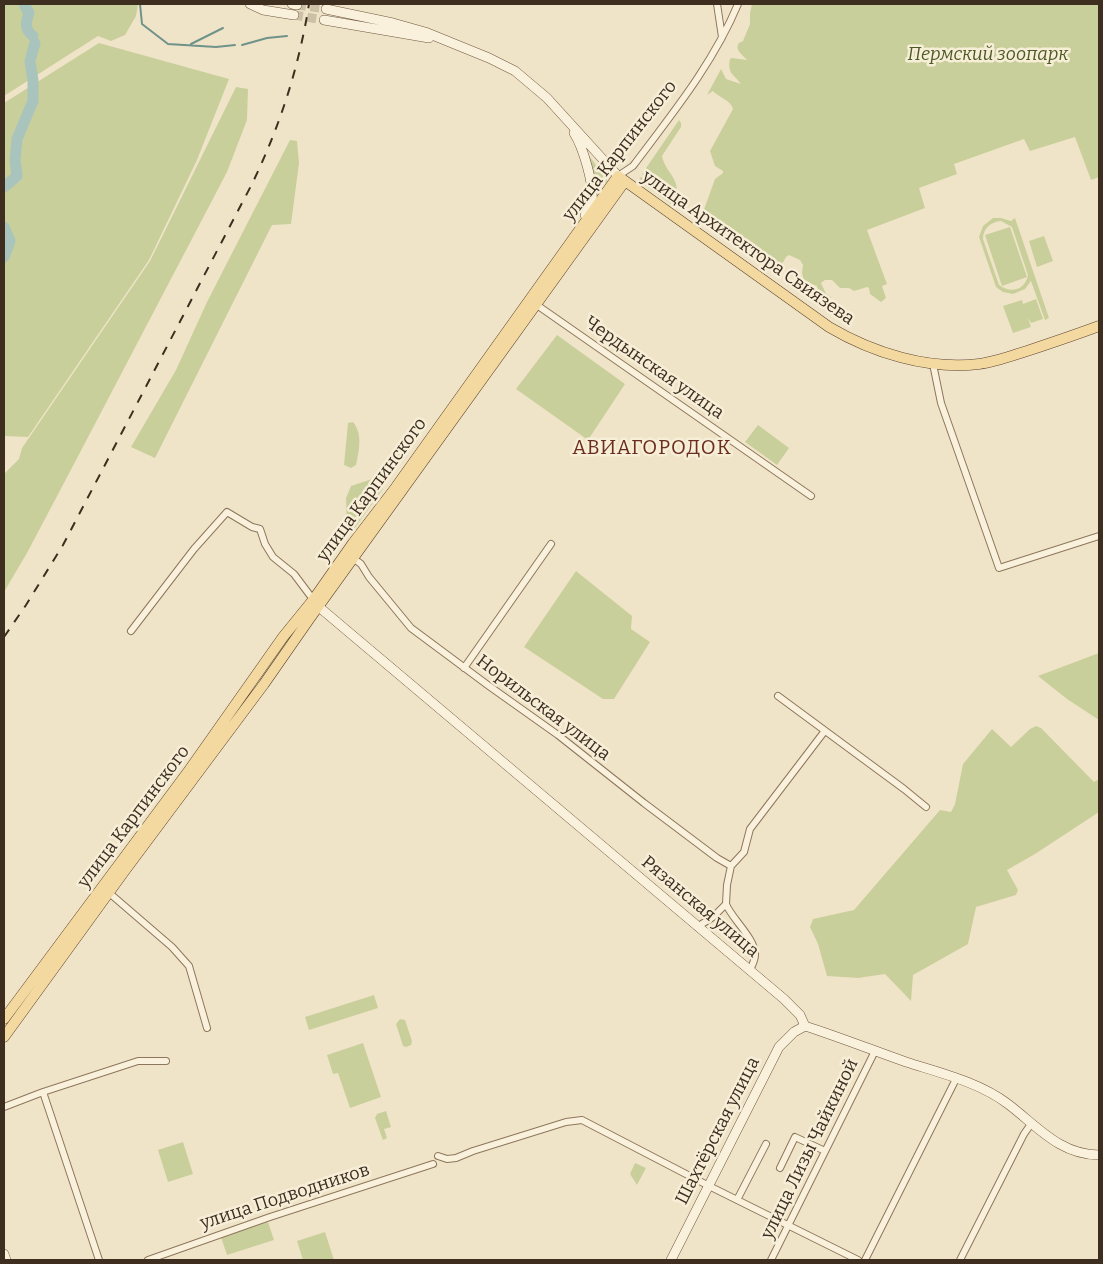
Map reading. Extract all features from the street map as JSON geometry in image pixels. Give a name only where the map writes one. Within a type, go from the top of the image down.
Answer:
[{"type":"main road","points":[[250,4],[263,10],[294,15]]},
{"type":"main road","name":"улица Архитектора Свиязева","points":[[326,9],[393,22],[425,32],[489,58],[515,71],[541,92],[622,178],[829,327],[862,344],[880,351],[933,364],[980,364],[1099,326]]},
{"type":"main road","name":"улица Архитектора Свиязева","points":[[324,20],[452,42]]},
{"type":"main road","points":[[566,120],[577,138],[585,158],[592,197],[591,205],[578,230]]},
{"type":"main road","name":"улица Карпинского","points":[[533,302],[578,230],[622,178]]},
{"type":"main road","name":"улица Карпинского","points":[[4,1019],[50,964],[260,690],[316,604],[352,543],[429,446],[622,178]]},
{"type":"main road","name":"улица Карпинского","points":[[105,890],[283,637],[316,604],[353,558],[429,446]]},
{"type":"main road","name":"Рязанская улица","points":[[316,604],[750,970],[800,1015],[805,1026]]},
{"type":"main road","points":[[250,684],[256,681],[259,682],[261,685],[260,690]]},
{"type":"main road","name":"улица Карпинского","points":[[4,1037],[50,964]]},
{"type":"main road","points":[[805,1026],[956,1078],[994,1095],[1008,1104],[1031,1124],[1063,1147],[1076,1153],[1099,1156]]},
{"type":"main road","name":"Шахтёрская улица","points":[[671,1260],[779,1046],[794,1032],[805,1026]]},
{"type":"main road","points":[[4,1254],[6,1260]]},
{"type":"street","points":[[717,4],[723,38]]},
{"type":"street","name":"улица Карпинского","points":[[622,178],[634,166],[700,75],[723,38],[738,4]]},
{"type":"street","name":"Чердынская улица","points":[[533,302],[811,496]]},
{"type":"street","points":[[933,364],[939,396],[999,568],[1099,536]]},
{"type":"street","points":[[131,631],[194,549],[227,512],[252,527],[260,529],[265,544],[273,557],[294,574],[316,604]]},
{"type":"street","points":[[464,668],[551,544]]},
{"type":"street","name":"Норильская улица","points":[[353,558],[361,564],[368,577],[411,628],[558,735],[717,858],[731,866]]},
{"type":"street","points":[[778,696],[926,807]]},
{"type":"street","points":[[750,970],[756,954],[740,923],[726,904],[731,866],[744,852],[750,829],[824,732]]},
{"type":"street","points":[[105,890],[172,947],[189,966],[207,1028]]},
{"type":"street","points":[[697,926],[713,918],[726,904]]},
{"type":"street","name":"улица Лизы Чайкиной","points":[[771,1260],[875,1051]]},
{"type":"street","points":[[4,1107],[43,1092],[138,1061],[166,1061]]},
{"type":"street","points":[[865,1260],[956,1078]]},
{"type":"street","points":[[43,1092],[100,1260]]},
{"type":"street","points":[[438,1156],[447,1159],[456,1158],[566,1122],[582,1120],[858,1260]]},
{"type":"street","points":[[960,1260],[1024,1134],[1031,1124]]},
{"type":"street","points":[[780,1168],[795,1137],[826,1152]]},
{"type":"street","points":[[737,1200],[766,1144]]},
{"type":"street","name":"улица Подводников","points":[[148,1260],[220,1234],[433,1164]]},
{"type":"green space","points":[[4,4],[138,4],[136,16],[125,35],[111,41],[98,36],[4,96]]},
{"type":"green space","name":"Пермский зоопарк","points":[[752,4],[1099,4],[1099,177],[1091,180],[1075,137],[1030,151],[1024,139],[954,164],[957,174],[919,188],[925,208],[867,230],[887,284],[882,286],[886,298],[881,302],[870,294],[867,287],[854,291],[849,288],[840,288],[832,280],[825,280],[821,283],[826,294],[831,297],[829,301],[820,300],[817,286],[804,281],[803,265],[800,260],[789,255],[781,266],[771,265],[702,215],[715,179],[723,173],[723,171],[715,166],[710,151],[733,109],[730,103],[713,91],[707,95],[721,69],[726,79],[741,84],[730,71],[729,64],[732,58],[747,60],[740,52],[738,46],[743,41],[750,24]]},
{"type":"green space","points":[[99,43],[229,79],[197,160],[149,260],[28,437],[4,436],[4,103]]},
{"type":"green space","points":[[236,87],[248,89],[247,120],[227,172],[27,553],[4,592],[4,474],[19,459],[22,448],[150,261]]},
{"type":"green space","points":[[679,120],[681,127],[662,156],[675,181],[676,198],[642,174]]},
{"type":"green space","points":[[290,140],[297,141],[299,163],[291,224],[272,225],[155,458],[131,447],[176,370],[207,302]]},
{"type":"green space","points":[[587,153],[607,180],[606,183],[592,183]]},
{"type":"green space","points":[[641,177],[673,201],[671,204],[638,180]]},
{"type":"green space","points":[[993,218],[1011,221],[1015,218],[1049,318],[1045,320],[1031,281],[1025,289],[1013,294],[1003,292],[996,287],[979,237],[983,226]],"holes":[[[1001,221],[1012,227],[1028,275],[1024,284],[1013,290],[999,285],[983,239],[988,226],[994,223]]]},
{"type":"green space","points":[[1010,227],[1027,277],[1002,286],[985,235]]},
{"type":"green space","points":[[1044,236],[1053,261],[1037,267],[1029,241]]},
{"type":"green space","points":[[1036,299],[1043,319],[1031,323],[1028,318],[1031,327],[1013,333],[1003,306],[1022,300],[1023,304]]},
{"type":"green space","points":[[557,335],[625,384],[588,440],[516,389]]},
{"type":"green space","points":[[353,422],[358,432],[359,443],[356,465],[351,468],[344,465],[348,423]]},
{"type":"green space","points":[[758,425],[789,448],[777,465],[745,442]]},
{"type":"green space","points":[[396,448],[409,448],[388,476],[384,474],[385,469],[392,465]]},
{"type":"green space","points":[[375,478],[382,484],[383,489],[354,529],[347,532],[346,498],[351,486]]},
{"type":"green space","points":[[576,571],[632,616],[631,629],[650,642],[614,699],[603,699],[524,647]]},
{"type":"green space","points":[[1099,653],[1099,720],[1067,699],[1038,676]]},
{"type":"green space","points":[[1036,726],[1041,728],[1094,782],[1099,779],[1099,812],[1007,870],[1018,890],[1016,895],[976,907],[968,944],[913,975],[911,1001],[885,974],[858,978],[827,976],[818,944],[810,927],[813,919],[854,910],[940,810],[951,812],[955,804],[963,764],[992,729],[1011,747],[1030,729]]},
{"type":"green space","points":[[374,995],[378,1008],[309,1030],[305,1017]]},
{"type":"green space","points":[[400,1019],[405,1020],[412,1041],[411,1045],[406,1047],[403,1046],[396,1024]]},
{"type":"green space","points":[[363,1043],[381,1097],[350,1108],[338,1073],[333,1074],[327,1055]]},
{"type":"green space","points":[[386,1111],[391,1127],[384,1129],[387,1138],[383,1140],[375,1118],[377,1114]]},
{"type":"green space","points":[[183,1142],[193,1174],[168,1182],[158,1150]]},
{"type":"green space","points":[[635,1163],[646,1168],[637,1185],[630,1174]]},
{"type":"green space","points":[[268,1222],[274,1240],[227,1255],[221,1237]]},
{"type":"green space","points":[[325,1232],[334,1260],[303,1260],[297,1241]]},
{"type":"waterway","points":[[24,4],[29,13],[27,28],[33,36]]},
{"type":"waterway","points":[[74,4],[79,4]]},
{"type":"waterway","points":[[140,4],[142,24],[168,44],[216,47],[235,45]]},
{"type":"waterway","points":[[191,44],[223,28]]},
{"type":"waterway","points":[[242,45],[267,38],[287,36]]},
{"type":"waterway","points":[[4,187],[17,176],[15,160],[17,139],[33,101],[33,80],[30,61],[35,43]]},
{"type":"waterway","points":[[4,227],[10,241],[4,257]]},
{"type":"tunnel","points":[[297,5],[326,9]]},
{"type":"tunnel","points":[[294,15],[324,20]]},
{"type":"railway","points":[[4,637],[63,545],[252,184],[280,118],[287,96],[300,51],[309,4]]},
{"type":"district","name":"АВИАГОРОДОК","points":[[652,448]]}]
